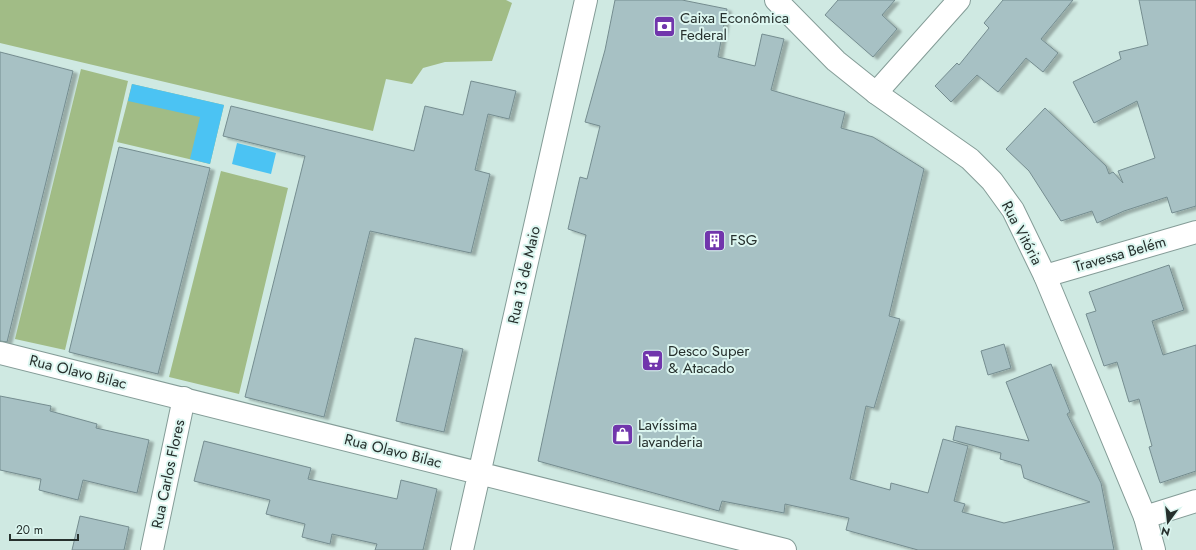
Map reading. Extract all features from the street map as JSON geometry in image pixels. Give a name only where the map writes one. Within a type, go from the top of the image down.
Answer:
[{"type":"main road","name":"Rua 13 de Maio","points":[[462,550],[586,0]]},
{"type":"main road","name":"Rua Vitória","points":[[776,0],[836,61],[876,93],[970,159],[992,181],[1013,210],[1045,276],[1145,517],[1154,550]]},
{"type":"main road","points":[[876,93],[959,0]]},
{"type":"main road","name":"Travessa Belém","points":[[1045,276],[1196,232]]},
{"type":"main road","name":"Rua Olavo Bilac","points":[[0,353],[480,472],[785,550]]},
{"type":"main road","name":"Rua Carlos Flores","points":[[152,550],[184,398]]},
{"type":"main road","points":[[1145,517],[1196,501]]},
{"type":"green space","points":[[0,0],[506,0],[512,3],[492,61],[445,62],[423,68],[412,84],[386,79],[373,131],[0,43]]},
{"type":"green space","points":[[81,69],[128,81],[65,350],[15,339]]},
{"type":"green space","points":[[132,84],[224,105],[210,164],[117,142]]},
{"type":"green space","points":[[221,171],[288,188],[239,394],[169,377]]},
{"type":"water","points":[[132,84],[224,105],[210,164],[190,159],[200,117],[128,101]]},
{"type":"water","points":[[237,143],[276,153],[271,174],[232,164]]},
{"type":"building","points":[[615,0],[682,0],[727,9],[718,57],[755,66],[762,34],[784,39],[771,90],[845,112],[841,128],[873,137],[924,169],[889,316],[900,319],[874,408],[866,406],[850,479],[890,490],[891,483],[928,493],[943,439],[968,446],[954,501],[965,504],[962,512],[1004,523],[1090,502],[1024,478],[1021,465],[1000,459],[1001,453],[953,440],[956,426],[1029,441],[1006,382],[1051,364],[1070,412],[1067,414],[1101,483],[1114,550],[918,550],[846,530],[849,518],[785,504],[784,513],[722,501],[719,511],[538,461],[586,235],[568,229],[580,177],[587,179],[600,126],[585,122],[605,50]]},
{"type":"building","points":[[838,0],[895,0],[882,15],[897,29],[873,57],[825,15]]},
{"type":"building","points":[[1003,0],[1073,0],[1041,39],[1058,53],[1043,72],[1026,58],[998,92],[977,75],[951,102],[935,86],[957,63],[959,65],[989,28],[984,23]]},
{"type":"building","points":[[1139,0],[1196,0],[1196,206],[1172,213],[1167,197],[1124,211],[1097,223],[1092,211],[1061,221],[1029,171],[1006,149],[1045,108],[1106,166],[1109,174],[1113,172],[1123,183],[1118,171],[1155,158],[1137,101],[1094,123],[1073,82],[1121,59],[1119,52],[1148,45]]},
{"type":"building","points":[[0,52],[73,71],[7,342],[0,341]]},
{"type":"building","points":[[471,81],[516,91],[509,119],[488,114],[475,170],[490,174],[471,253],[370,231],[324,417],[245,397],[305,156],[223,136],[231,106],[414,151],[425,106],[463,115]]},
{"type":"building","points":[[119,147],[210,168],[158,374],[69,352]]},
{"type":"building","points":[[1169,265],[1184,310],[1152,321],[1163,355],[1196,345],[1196,471],[1160,483],[1149,447],[1152,446],[1139,399],[1129,402],[1117,362],[1104,366],[1086,314],[1096,311],[1089,292]]},
{"type":"building","points":[[415,338],[463,349],[444,432],[396,421]]},
{"type":"building","points":[[1004,344],[1011,368],[988,375],[981,351]]},
{"type":"building","points":[[0,396],[51,406],[50,411],[97,424],[96,428],[149,440],[137,493],[83,480],[78,500],[39,490],[41,479],[0,470]]},
{"type":"building","points":[[204,441],[311,468],[308,479],[397,499],[401,480],[437,489],[423,550],[375,550],[377,544],[332,534],[330,544],[302,537],[305,524],[266,514],[270,500],[194,481]]},
{"type":"building","points":[[80,516],[129,527],[124,550],[72,550]]},
{"type":"place","name":"Caixa Econômica Federal","points":[[664,27]]},
{"type":"place","name":"FSG","points":[[715,240]]},
{"type":"place","name":"Desco Super & Atacado","points":[[653,360]]},
{"type":"place","name":"Lavíssima lavanderia","points":[[623,434]]}]
